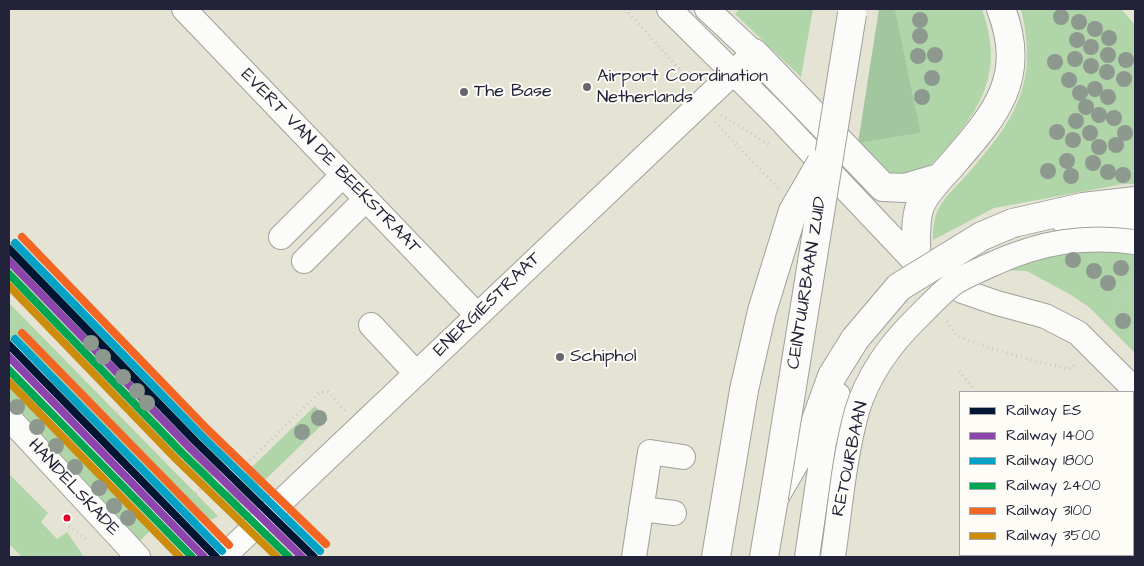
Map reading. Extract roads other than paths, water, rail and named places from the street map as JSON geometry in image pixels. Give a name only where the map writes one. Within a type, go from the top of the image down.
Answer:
[{"type":"main road","points":[[916,263],[919,208],[940,178],[986,126],[998,106],[1008,82],[1010,56],[1001,9]]},
{"type":"main road","name":"CEINTUURBAAN ZUID","points":[[764,557],[829,148],[853,11]]},
{"type":"main road","points":[[754,52],[883,187],[905,188],[940,178]]},
{"type":"main road","points":[[716,557],[744,390],[762,311],[793,211],[829,148]]},
{"type":"main road","points":[[774,498],[811,434],[832,376],[856,339],[898,287],[982,236],[1013,223],[1083,206],[1135,201]]},
{"type":"street","name":"EVERT VAN DE BEEKSTRAAT","points":[[185,9],[477,315]]},
{"type":"street","points":[[669,9],[733,72],[916,263],[962,290],[997,303],[1045,316],[1078,333],[1135,390]]},
{"type":"street","points":[[707,9],[754,52]]},
{"type":"street","name":"ENERGIESTRAAT","points":[[222,557],[754,52]]},
{"type":"street","points":[[281,237],[343,175]]},
{"type":"street","points":[[304,261],[366,199]]},
{"type":"street","points":[[1013,223],[1079,219],[1135,222]]},
{"type":"street","name":"RETOURBAAN","points":[[832,557],[858,411],[866,387],[882,359],[903,332],[955,283],[971,273],[1023,251],[1041,245],[1088,239],[1135,242]]},
{"type":"street","points":[[371,325],[416,373]]},
{"type":"street","points":[[807,557],[824,442],[856,339]]},
{"type":"street","points":[[9,353],[31,376],[58,411],[200,557]]},
{"type":"street","name":"HANDELSKADE","points":[[9,418],[138,557]]},
{"type":"street","points":[[634,557],[650,452],[683,457]]},
{"type":"street","points":[[642,509],[674,513]]},
{"type":"rail line","name":"3100","points":[[22,237],[207,429],[326,544]]},
{"type":"rail line","name":"1800","points":[[15,243],[201,435],[320,551]]},
{"type":"rail line","name":"ES","points":[[9,249],[195,441],[314,557]]},
{"type":"rail line","name":"1400","points":[[9,261],[189,447],[302,557]]},
{"type":"rail line","name":"2400","points":[[9,274],[182,453],[289,557]]},
{"type":"rail line","name":"3500","points":[[9,286],[176,459],[277,557]]},
{"type":"rail line","name":"3100","points":[[22,333],[229,545]]},
{"type":"rail line","name":"1800","points":[[15,339],[222,551]]},
{"type":"rail line","name":"ES","points":[[9,345],[216,557]]},
{"type":"rail line","name":"1400","points":[[9,357],[204,557]]},
{"type":"rail line","name":"2400","points":[[9,370],[192,557]]},
{"type":"rail line","name":"3500","points":[[9,382],[180,557]]},
{"type":"place","name":"Airport Coordination Netherlands","points":[[587,87]]},
{"type":"place","name":"The Base","points":[[464,92]]},
{"type":"place","name":"Schiphol","points":[[560,357]]}]
